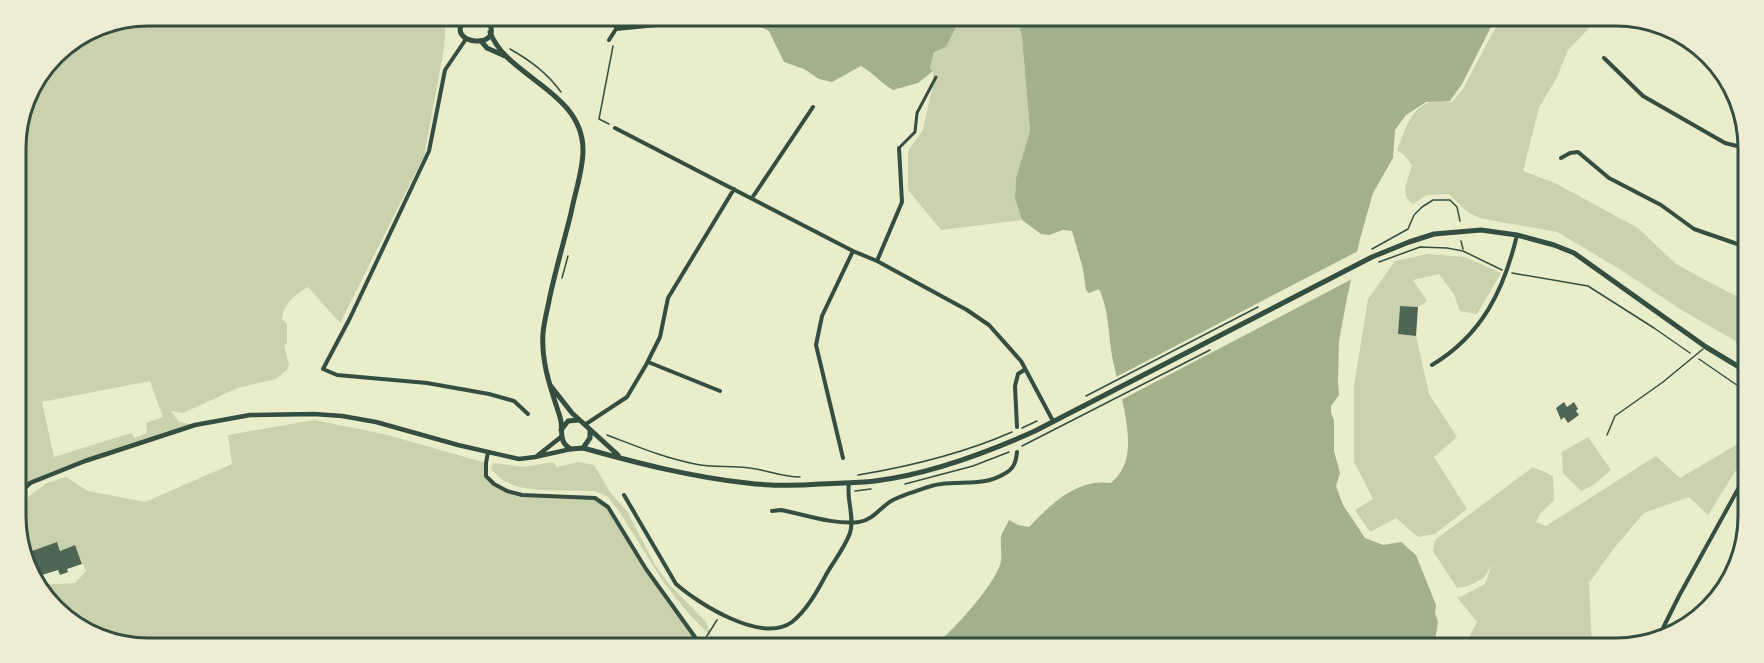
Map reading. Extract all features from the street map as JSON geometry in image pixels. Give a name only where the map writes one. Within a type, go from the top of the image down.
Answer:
[{"type":"main road","points":[[462,26],[466,39],[474,42],[481,41],[490,32]]},
{"type":"main road","points":[[490,26],[493,40],[507,56],[569,110],[582,138],[583,150],[579,181],[543,333],[548,381],[561,419],[564,444],[571,449],[583,447],[662,469],[748,484],[785,486],[886,479],[948,465],[1006,444],[1054,422],[1372,257],[1434,234],[1481,230],[1517,235],[1574,253],[1738,366]]},
{"type":"main road","points":[[481,41],[487,48],[507,56]]},
{"type":"main road","points":[[548,381],[579,420],[619,456]]},
{"type":"main road","points":[[561,433],[568,421],[579,420]]},
{"type":"main road","points":[[583,447],[590,438],[590,430]]},
{"type":"street","points":[[609,40],[616,29],[647,26]]},
{"type":"street","points":[[466,39],[445,70],[429,151],[350,318],[323,369],[337,375],[427,383],[489,394],[514,401],[528,414]]},
{"type":"street","points":[[1604,58],[1643,96],[1738,148]]},
{"type":"street","points":[[877,261],[902,202],[899,148],[915,132],[917,113],[936,76]]},
{"type":"street","points":[[752,198],[813,107]]},
{"type":"street","points":[[615,128],[853,251],[877,261],[967,310],[989,325],[1012,349],[1021,361],[1054,422]]},
{"type":"street","points":[[1562,158],[1570,153],[1578,152],[1609,178],[1661,205],[1694,230],[1738,244]]},
{"type":"street","points":[[586,424],[627,397],[660,337],[668,298],[734,189]]},
{"type":"street","points":[[1432,365],[1452,353],[1483,319],[1500,291],[1517,235]]},
{"type":"street","points":[[843,458],[816,345],[822,316],[853,251]]},
{"type":"street","points":[[648,362],[720,392]]},
{"type":"street","points":[[1017,427],[1015,386],[1018,374],[1024,370]]},
{"type":"street","points":[[26,487],[85,461],[195,425],[250,415],[342,416],[376,422],[519,459],[535,458],[571,449]]},
{"type":"street","points":[[535,458],[561,433]]},
{"type":"street","points":[[488,452],[486,476],[494,484],[507,491],[540,497],[595,498],[608,507],[645,569],[696,638]]},
{"type":"street","points":[[772,511],[781,510],[836,522],[864,521],[873,517],[892,500],[939,484],[980,483],[991,480],[1013,468],[1017,452]]},
{"type":"street","points":[[624,495],[676,584],[720,614],[761,629],[779,627],[792,622],[820,586],[849,534],[851,523],[849,483]]},
{"type":"street","points":[[1663,628],[1738,489]]},
{"type":"lane","points":[[1607,435],[1615,416],[1695,357],[1706,346]]},
{"type":"path","points":[[609,40],[614,51],[599,119],[615,128]]},
{"type":"path","points":[[506,47],[537,66],[562,92]]},
{"type":"path","points":[[1369,250],[1408,229],[1414,215],[1433,200],[1450,200],[1457,207],[1460,221]]},
{"type":"path","points":[[1461,242],[1463,251]]},
{"type":"path","points":[[1374,264],[1420,247],[1447,248],[1463,251],[1496,268],[1507,271],[1588,286],[1654,327],[1738,386]]},
{"type":"path","points":[[1093,392],[1263,305]]},
{"type":"path","points":[[705,638],[720,614]]},
{"type":"shaded area","points":[[445,26],[444,49],[424,156],[340,323],[308,287],[291,300],[283,314],[282,319],[287,324],[287,344],[284,345],[289,365],[287,370],[276,379],[238,388],[183,413],[171,411],[179,422],[195,425],[85,461],[26,487],[26,140],[30,116],[38,94],[56,67],[87,42],[109,32],[132,27]],"holes":[[[150,381],[163,417],[146,423],[147,433],[135,438],[131,433],[54,457],[42,402]]]},
{"type":"shaded area","points":[[759,26],[956,26],[946,47],[934,52],[930,68],[933,71],[918,83],[893,90],[861,66],[832,82],[819,79],[804,69],[784,62],[769,31]]},
{"type":"shaded area","points":[[956,26],[1020,26],[1030,131],[1016,178],[1015,198],[1022,220],[941,230],[908,190],[908,151],[923,130],[933,84],[933,71],[930,68],[934,52],[946,47]]},
{"type":"shaded area","points":[[1020,26],[1491,26],[1462,84],[1450,101],[1426,102],[1406,115],[1395,130],[1393,158],[1373,193],[1360,239],[1339,341],[1339,395],[1331,406],[1334,420],[1334,451],[1340,473],[1336,486],[1343,505],[1365,538],[1383,545],[1401,542],[1416,555],[1436,605],[1435,613],[1438,622],[1436,637],[944,637],[971,608],[996,574],[1001,562],[1001,537],[1009,520],[1029,527],[1066,494],[1087,485],[1111,483],[1123,467],[1127,453],[1128,436],[1125,413],[1112,356],[1106,313],[1099,289],[1089,293],[1086,290],[1083,269],[1072,231],[1063,230],[1049,235],[1041,234],[1022,220],[1015,198],[1016,178],[1030,131]]},
{"type":"shaded area","points":[[1496,26],[1591,26],[1568,50],[1557,77],[1539,108],[1523,171],[1555,183],[1638,228],[1676,264],[1738,297],[1738,344],[1557,232],[1479,218],[1465,210],[1449,194],[1427,195],[1413,204],[1405,191],[1412,165],[1397,150],[1408,123],[1422,106],[1437,101],[1452,102],[1463,89]]},
{"type":"shaded area","points":[[1427,254],[1465,257],[1501,273],[1477,314],[1460,311],[1454,294],[1439,274],[1413,280],[1427,301],[1418,307],[1400,306],[1398,334],[1416,336],[1429,394],[1457,437],[1434,457],[1467,509],[1435,534],[1418,537],[1396,518],[1370,532],[1355,510],[1373,499],[1354,462],[1354,386],[1368,299],[1395,261]]},
{"type":"shaded area","points":[[314,420],[384,434],[486,463],[486,476],[494,484],[507,491],[522,495],[595,498],[608,507],[635,551],[696,638],[148,638],[116,633],[94,625],[80,617],[56,596],[47,585],[75,583],[86,571],[75,546],[60,551],[57,542],[32,551],[34,559],[28,539],[26,498],[47,483],[66,477],[88,491],[145,502],[232,464],[228,435]]},
{"type":"shaded area","points":[[1588,437],[1611,470],[1595,484],[1581,491],[1563,473],[1562,452]]},
{"type":"shaded area","points":[[1738,444],[1738,467],[1708,515],[1689,497],[1644,513],[1614,548],[1589,583],[1591,637],[1469,637],[1477,622],[1456,596],[1460,597],[1485,584],[1492,564],[1484,578],[1468,586],[1457,588],[1433,551],[1435,540],[1533,467],[1553,476],[1554,500],[1540,514],[1536,522],[1546,526],[1656,456],[1680,478]]},
{"type":"shaded area","points":[[553,462],[557,467],[578,462],[594,465],[610,492],[627,511],[655,565],[670,585],[706,622],[712,638],[689,614],[664,583],[608,497],[595,491],[538,490],[518,487],[502,480],[491,469],[493,463],[523,467]]},
{"type":"pier","points":[[1360,250],[1354,278],[1119,401],[1114,378]]},
{"type":"building","points":[[1400,306],[1418,307],[1416,336],[1398,334]]},
{"type":"building","points":[[1564,402],[1567,407],[1574,402],[1578,409],[1576,411],[1579,415],[1568,423],[1564,417],[1561,420],[1556,408]]},
{"type":"building","points":[[57,542],[60,551],[75,545],[82,564],[67,569],[68,572],[60,575],[58,570],[41,575],[32,551]]}]
